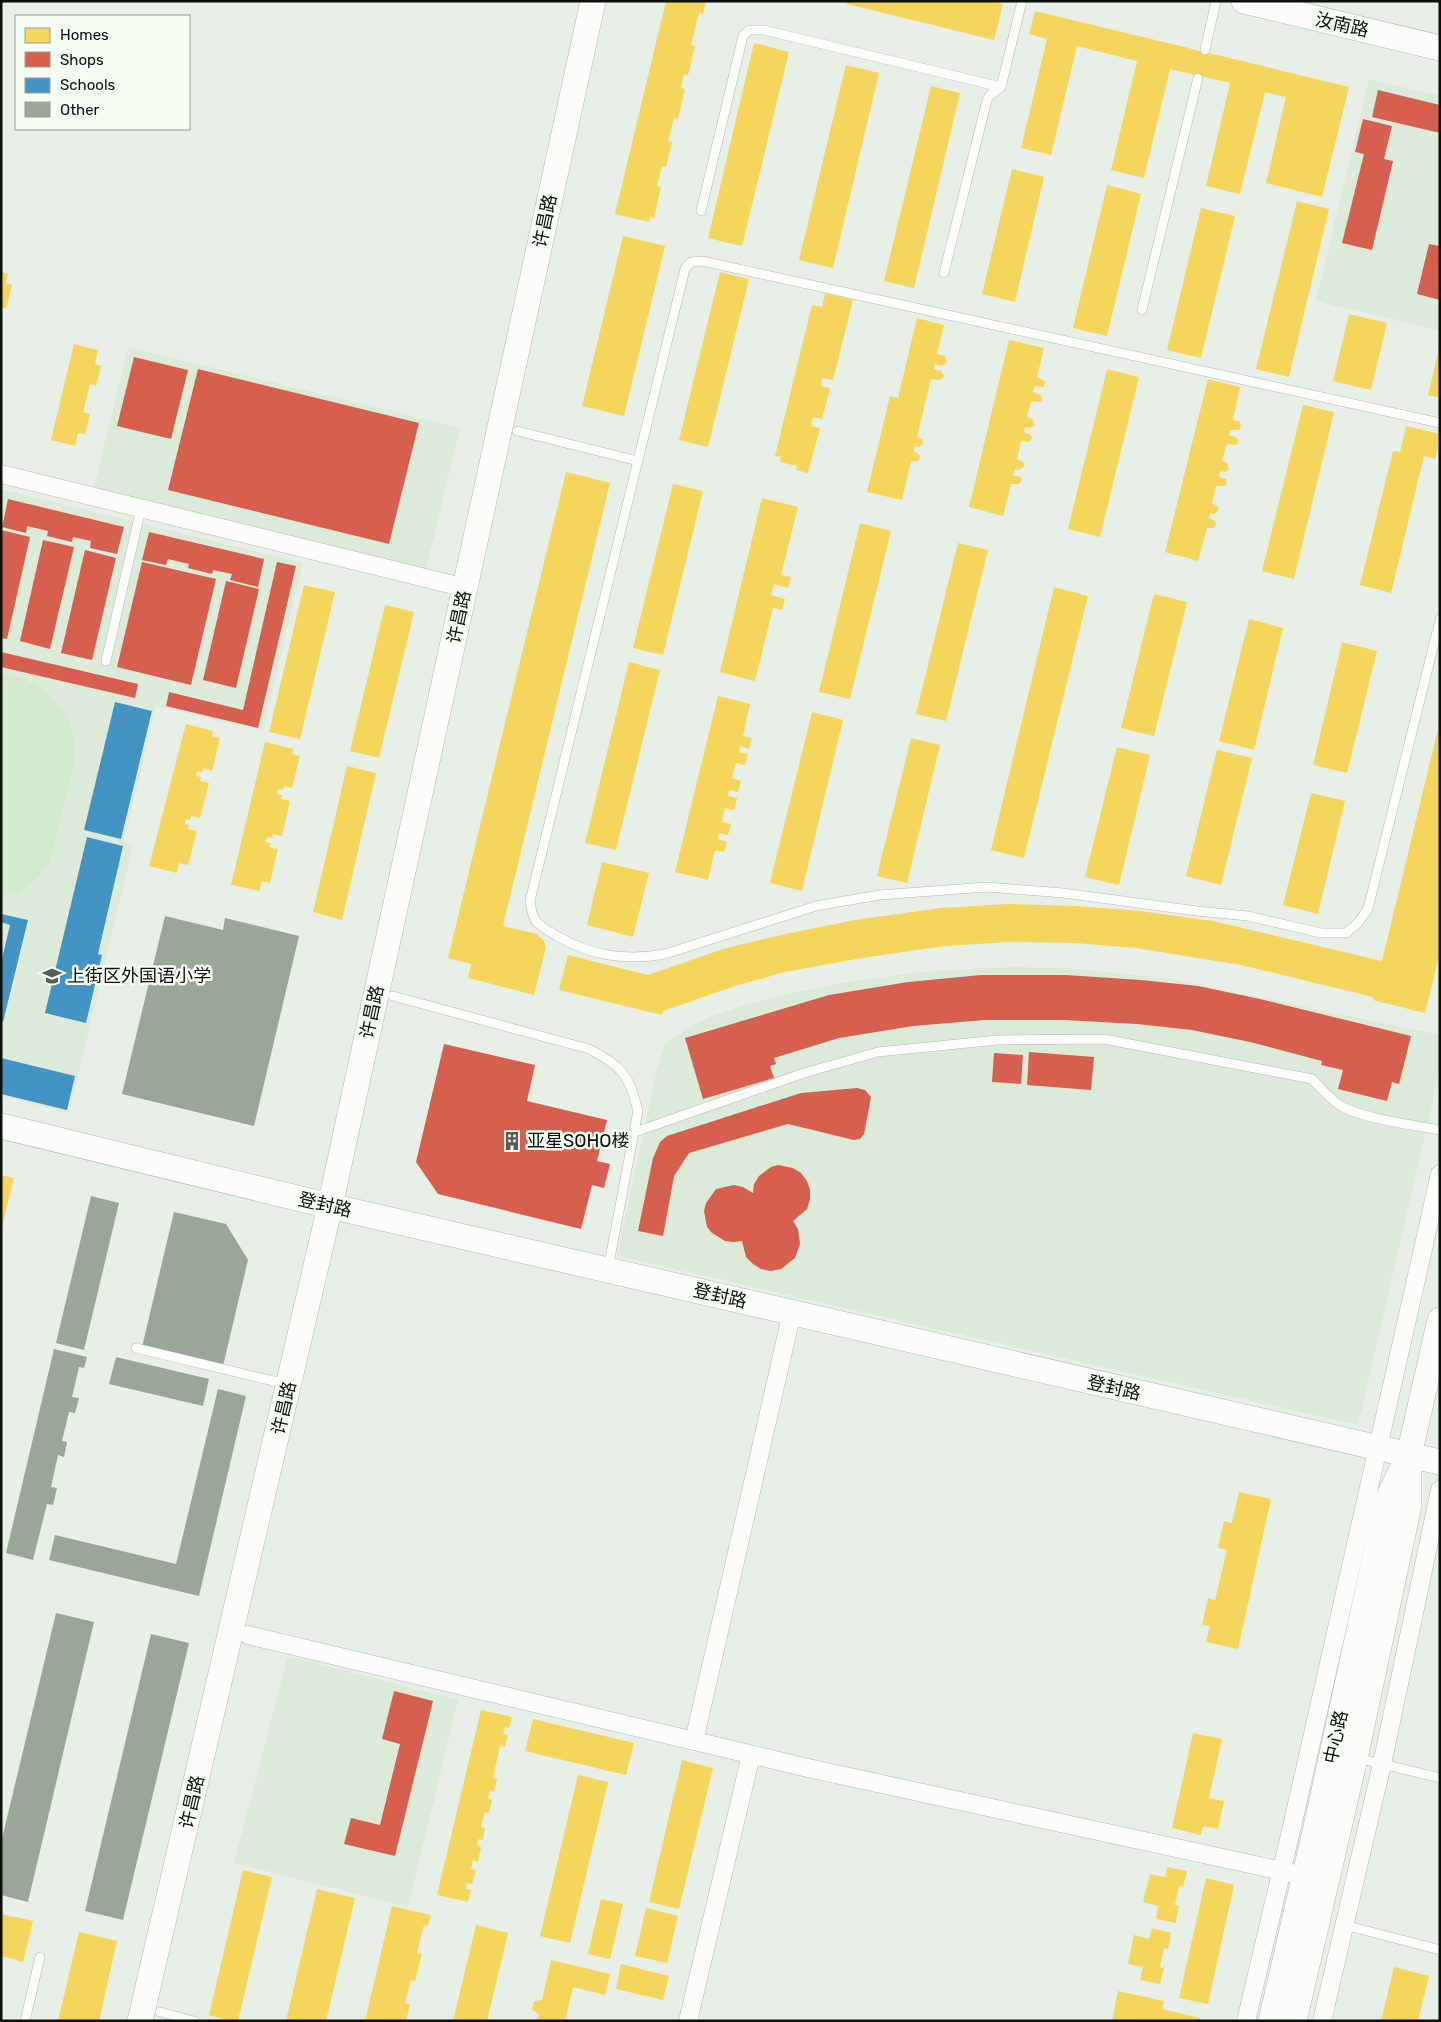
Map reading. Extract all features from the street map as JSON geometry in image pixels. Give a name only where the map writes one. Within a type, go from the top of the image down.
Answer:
[{"type":"street","name":"许昌路","points":[[153,2018],[248,1635],[466,588],[593,1]]},
{"type":"street","name":"许昌路","points":[[153,2018],[289,1385],[338,1208],[393,996],[610,1]]},
{"type":"street","name":"汝南路","points":[[1244,1],[1440,48]]},
{"type":"street","points":[[1,474],[466,588]]},
{"type":"street","name":"登封路","points":[[1,1126],[338,1208],[1440,1462]]},
{"type":"street","points":[[1246,2021],[1293,1873],[1378,1448],[1440,1174]]},
{"type":"street","points":[[694,1741],[792,1312]]},
{"type":"street","name":"中心路","points":[[1294,2021],[1356,1758],[1409,1506],[1409,1455],[1440,1320]]},
{"type":"street","name":"中心路","points":[[1271,2021],[1293,1873],[1388,1498],[1409,1455]]},
{"type":"street","points":[[1322,2021],[1382,1764],[1440,1490]]},
{"type":"street","points":[[248,1635],[750,1755],[1293,1873]]},
{"type":"street","points":[[688,2021],[750,1755]]},
{"type":"lane","points":[[944,273],[987,100],[1001,87],[1022,1]]},
{"type":"lane","points":[[1205,50],[1216,1]]},
{"type":"lane","points":[[701,211],[743,36],[749,30],[764,30],[1001,87]]},
{"type":"lane","points":[[1142,310],[1198,78]]},
{"type":"lane","points":[[1440,424],[702,261],[691,262],[685,269],[530,901],[535,920],[570,944],[596,953],[618,957],[648,957],[665,954],[816,906],[879,895],[987,887],[1063,893],[1248,916],[1321,933],[1346,933],[1358,924],[1368,909],[1436,647],[1440,619]]},
{"type":"lane","points":[[517,431],[638,461]]},
{"type":"lane","points":[[106,661],[141,508]]},
{"type":"lane","points":[[393,996],[589,1049],[609,1059],[621,1071],[633,1088],[638,1111],[608,1270]]},
{"type":"lane","points":[[634,1132],[804,1073],[878,1052],[998,1040],[1057,1038],[1104,1039],[1312,1080],[1328,1097],[1342,1106],[1359,1113],[1440,1130]]},
{"type":"lane","points":[[136,1348],[289,1385]]},
{"type":"lane","points":[[1356,1758],[1440,1778]]},
{"type":"lane","points":[[1344,1926],[1440,1950]]},
{"type":"lane","points":[[25,2021],[40,1957]]},
{"type":"lane","points":[[153,2018],[194,2021]]},
{"type":"shaded area","points":[[1369,79],[1440,96],[1440,331],[1316,301]]},
{"type":"shaded area","points":[[128,347],[460,428],[426,569],[94,488]]},
{"type":"shaded area","points":[[1,489],[303,563],[263,731],[156,706],[124,842],[133,845],[69,1113],[1,1096]]},
{"type":"shaded area","points":[[1,674],[31,682],[54,699],[63,711],[69,724],[73,739],[74,755],[71,777],[47,866],[39,877],[27,886],[15,894],[1,898]]},
{"type":"shaded area","points":[[1015,967],[1078,969],[1172,979],[1440,1035],[1440,1070],[1358,1425],[617,1256],[657,1069],[665,1044],[694,1024],[729,1010],[787,994],[847,982],[920,972]]},
{"type":"shaded area","points":[[288,1656],[458,1700],[408,1907],[234,1863]]},
{"type":"building: Homes","points":[[666,1],[706,1],[703,14],[699,13],[691,45],[695,46],[688,75],[684,74],[681,88],[685,89],[678,119],[674,118],[668,141],[672,142],[666,167],[662,166],[657,186],[661,187],[654,218],[650,217],[649,222],[615,214]]},
{"type":"building: Homes","points":[[847,1],[992,1],[1003,4],[994,40],[847,4]]},
{"type":"building: Homes","points":[[1035,11],[1349,87],[1322,197],[1266,183],[1286,97],[1265,92],[1240,194],[1206,186],[1230,83],[1170,69],[1144,178],[1111,170],[1137,61],[1077,46],[1051,155],[1021,148],[1047,39],[1029,34]]},
{"type":"building: Homes","points":[[754,43],[789,52],[742,246],[708,238]]},
{"type":"building: Homes","points":[[846,65],[879,73],[833,268],[799,260]]},
{"type":"building: Homes","points":[[931,86],[960,93],[914,288],[884,281]]},
{"type":"building: Homes","points":[[1012,169],[1044,177],[1015,302],[982,294]]},
{"type":"building: Homes","points":[[1107,185],[1141,194],[1107,336],[1073,328]]},
{"type":"building: Homes","points":[[1297,201],[1329,209],[1289,377],[1256,369]]},
{"type":"building: Homes","points":[[1201,208],[1235,216],[1201,358],[1167,350]]},
{"type":"building: Homes","points":[[623,236],[665,246],[624,416],[582,406]]},
{"type":"building: Homes","points":[[1,272],[8,274],[6,283],[12,285],[6,309],[1,307]]},
{"type":"building: Homes","points":[[720,272],[749,279],[708,447],[679,440]]},
{"type":"building: Homes","points":[[825,293],[853,300],[833,380],[822,378],[821,386],[830,388],[822,419],[813,417],[811,426],[820,428],[808,473],[796,470],[797,466],[780,462],[781,457],[775,456],[812,305],[822,307]]},
{"type":"building: Homes","points":[[1349,314],[1387,323],[1371,390],[1333,381]]},
{"type":"building: Homes","points":[[917,318],[944,325],[937,354],[945,356],[947,362],[942,366],[935,364],[934,369],[941,371],[944,376],[939,380],[931,379],[917,437],[923,440],[923,444],[918,447],[915,446],[914,452],[919,454],[920,457],[918,461],[911,461],[902,500],[867,492],[890,396],[898,398]]},
{"type":"building: Homes","points":[[1009,340],[1044,348],[1037,377],[1045,381],[1044,387],[1035,386],[1033,392],[1041,395],[1042,398],[1041,402],[1031,401],[1027,417],[1032,419],[1035,425],[1030,428],[1025,427],[1024,432],[1031,435],[1032,438],[1030,442],[1021,441],[1017,460],[1022,461],[1024,467],[1019,470],[1015,469],[1013,475],[1021,477],[1021,481],[1019,484],[1011,484],[1003,516],[969,507]]},
{"type":"building: Homes","points":[[74,344],[98,350],[95,364],[101,366],[96,386],[90,384],[83,412],[90,414],[85,434],[78,433],[75,446],[51,440]]},
{"type":"building: Homes","points":[[1440,349],[1440,398],[1428,395]]},
{"type":"building: Homes","points":[[1107,369],[1139,377],[1100,537],[1068,529]]},
{"type":"building: Homes","points":[[1208,379],[1240,387],[1233,420],[1239,421],[1241,424],[1239,430],[1230,430],[1229,435],[1237,438],[1238,441],[1237,445],[1227,444],[1222,461],[1227,463],[1229,469],[1225,472],[1220,471],[1219,477],[1226,479],[1227,483],[1225,486],[1216,486],[1212,503],[1219,507],[1218,511],[1214,514],[1210,513],[1209,518],[1215,521],[1216,524],[1214,528],[1207,528],[1198,561],[1165,552]]},
{"type":"building: Homes","points":[[1303,405],[1334,412],[1294,579],[1262,571]]},
{"type":"building: Homes","points":[[1406,426],[1440,434],[1440,439],[1435,459],[1424,456],[1391,593],[1360,585],[1393,451],[1400,452]]},
{"type":"building: Homes","points":[[566,472],[610,483],[503,926],[537,934],[544,941],[546,947],[534,995],[468,978],[471,964],[448,958]]},
{"type":"building: Homes","points":[[673,484],[703,491],[663,655],[633,648]]},
{"type":"building: Homes","points":[[762,498],[798,507],[781,575],[791,577],[788,588],[774,584],[771,595],[785,599],[782,610],[773,608],[755,681],[720,672]]},
{"type":"building: Homes","points":[[860,523],[891,531],[850,699],[819,692]]},
{"type":"building: Homes","points":[[958,543],[988,550],[946,721],[916,714]]},
{"type":"building: Homes","points":[[304,585],[335,592],[300,739],[269,732]]},
{"type":"building: Homes","points":[[1054,587],[1088,596],[1024,858],[991,850]]},
{"type":"building: Homes","points":[[1154,594],[1187,602],[1154,736],[1121,728]]},
{"type":"building: Homes","points":[[385,605],[414,612],[379,758],[350,751]]},
{"type":"building: Homes","points":[[1249,619],[1283,628],[1254,750],[1219,741]]},
{"type":"building: Homes","points":[[1342,642],[1377,651],[1347,773],[1313,765]]},
{"type":"building: Homes","points":[[629,662],[660,670],[616,850],[585,843]]},
{"type":"building: Homes","points":[[718,696],[750,704],[743,736],[752,738],[749,749],[740,746],[739,752],[748,754],[745,765],[736,763],[732,778],[741,781],[738,792],[729,790],[728,796],[737,798],[734,810],[725,808],[722,822],[731,824],[728,835],[719,833],[718,839],[727,842],[724,852],[715,850],[708,880],[675,872]]},
{"type":"building: Homes","points":[[812,712],[843,720],[802,891],[770,883]]},
{"type":"building: Homes","points":[[186,724],[213,731],[212,736],[220,738],[212,771],[204,768],[202,772],[197,771],[196,776],[201,777],[200,781],[209,783],[200,818],[191,816],[190,820],[186,819],[185,824],[189,825],[188,829],[197,831],[188,865],[179,863],[177,873],[149,866]]},
{"type":"building: Homes","points":[[1439,725],[1440,952],[1425,1013],[1373,1000],[1373,997],[1241,965],[1136,948],[1075,943],[1009,942],[945,946],[862,958],[785,972],[735,986],[663,1011],[662,1015],[559,990],[568,955],[648,975],[723,949],[855,920],[941,908],[1008,904],[1077,906],[1140,911],[1213,921],[1382,961]]},
{"type":"building: Homes","points":[[911,738],[940,745],[907,883],[877,876]]},
{"type":"building: Homes","points":[[265,742],[293,749],[292,754],[300,756],[292,788],[284,786],[283,790],[278,789],[277,794],[282,795],[281,799],[290,801],[282,836],[273,834],[272,838],[267,837],[266,842],[271,843],[269,847],[278,849],[270,883],[262,881],[259,891],[231,885]]},
{"type":"building: Homes","points":[[1117,747],[1150,755],[1119,885],[1085,877]]},
{"type":"building: Homes","points":[[1217,750],[1252,758],[1221,885],[1186,876]]},
{"type":"building: Homes","points":[[347,766],[376,773],[342,920],[313,912]]},
{"type":"building: Homes","points":[[1311,793],[1345,801],[1318,914],[1283,905]]},
{"type":"building: Homes","points":[[602,862],[649,873],[633,937],[587,925]]},
{"type":"building: Homes","points":[[1,1175],[14,1178],[2,1227],[1,1227]]},
{"type":"building: Homes","points":[[1239,1492],[1271,1499],[1238,1649],[1206,1642],[1210,1626],[1202,1625],[1208,1598],[1215,1600],[1227,1550],[1218,1548],[1224,1521],[1232,1523]]},
{"type":"building: Homes","points":[[481,1710],[512,1717],[509,1728],[505,1727],[503,1734],[508,1735],[505,1747],[500,1746],[493,1778],[497,1779],[494,1792],[490,1791],[488,1798],[492,1800],[489,1813],[485,1812],[481,1827],[485,1828],[483,1840],[478,1839],[477,1845],[481,1847],[478,1862],[473,1860],[471,1869],[476,1870],[472,1884],[467,1883],[466,1889],[471,1890],[468,1902],[437,1895]]},
{"type":"building: Homes","points":[[533,1719],[634,1743],[626,1775],[525,1751]]},
{"type":"building: Homes","points":[[1193,1733],[1222,1739],[1209,1798],[1224,1801],[1218,1829],[1203,1826],[1201,1835],[1172,1828]]},
{"type":"building: Homes","points":[[682,1760],[713,1768],[679,1909],[649,1902]]},
{"type":"building: Homes","points":[[578,1775],[608,1782],[570,1943],[540,1936]]},
{"type":"building: Homes","points":[[1167,1867],[1187,1871],[1183,1887],[1179,1886],[1175,1905],[1179,1906],[1176,1923],[1156,1919],[1158,1906],[1143,1902],[1150,1874],[1165,1877]]},
{"type":"building: Homes","points":[[243,1870],[272,1877],[238,2021],[230,2021],[209,2015]]},
{"type":"building: Homes","points":[[1206,1878],[1234,1885],[1208,2004],[1179,1998]]},
{"type":"building: Homes","points":[[317,1889],[355,1898],[326,2021],[286,2021]]},
{"type":"building: Homes","points":[[601,1899],[623,1904],[610,1959],[588,1954]]},
{"type":"building: Homes","points":[[392,1906],[431,1915],[428,1926],[424,1925],[417,1953],[422,1954],[415,1981],[411,1980],[405,2003],[410,2004],[406,2021],[365,2021]]},
{"type":"building: Homes","points":[[646,1908],[678,1916],[667,1963],[635,1956]]},
{"type":"building: Homes","points":[[1,1914],[33,1921],[23,1962],[1,1956]]},
{"type":"building: Homes","points":[[476,1925],[508,1933],[487,2021],[453,2021]]},
{"type":"building: Homes","points":[[1152,1928],[1171,1933],[1168,1949],[1164,1948],[1160,1967],[1164,1968],[1160,1984],[1140,1980],[1143,1967],[1128,1964],[1134,1935],[1149,1939]]},
{"type":"building: Homes","points":[[79,1932],[117,1941],[99,2021],[58,2021]]},
{"type":"building: Homes","points":[[551,1960],[610,1974],[605,1995],[573,1987],[565,2021],[537,2021],[539,2014],[532,2010],[534,2001],[542,2000]]},
{"type":"building: Homes","points":[[621,1964],[669,1976],[663,2000],[616,1989]]},
{"type":"building: Homes","points":[[1394,1967],[1429,1976],[1418,2021],[1381,2021]]},
{"type":"building: Homes","points":[[1118,1991],[1164,2001],[1162,2009],[1200,2018],[1199,2021],[1112,2021]]},
{"type":"building: Shops","points":[[1378,90],[1440,105],[1440,133],[1372,117]]},
{"type":"building: Shops","points":[[1363,119],[1392,126],[1384,159],[1393,161],[1372,250],[1342,243],[1364,154],[1355,152]]},
{"type":"building: Shops","points":[[1429,244],[1440,246],[1440,300],[1417,294]]},
{"type":"building: Shops","points":[[134,357],[188,370],[171,439],[117,426]]},
{"type":"building: Shops","points":[[198,369],[419,423],[389,544],[168,490]]},
{"type":"building: Shops","points":[[8,499],[124,527],[117,554],[90,548],[91,541],[73,537],[72,542],[47,536],[48,531],[27,526],[26,533],[2,527]]},
{"type":"building: Shops","points":[[1,530],[30,537],[7,639],[1,638]]},
{"type":"building: Shops","points":[[149,532],[264,559],[258,587],[230,580],[232,574],[213,570],[212,574],[188,568],[189,564],[168,559],[166,565],[142,560]]},
{"type":"building: Shops","points":[[43,540],[74,547],[50,649],[20,641]]},
{"type":"building: Shops","points":[[85,550],[116,558],[92,660],[61,653]]},
{"type":"building: Shops","points":[[142,562],[216,579],[191,685],[117,667]]},
{"type":"building: Shops","points":[[277,562],[296,566],[258,728],[166,706],[169,692],[243,710]]},
{"type":"building: Shops","points":[[226,581],[259,589],[236,688],[203,680]]},
{"type":"building: Shops","points":[[1,652],[138,684],[135,698],[1,667]]},
{"type":"building: Shops","points":[[981,975],[1066,975],[1198,986],[1260,999],[1411,1036],[1399,1084],[1392,1082],[1387,1101],[1338,1089],[1343,1070],[1321,1065],[1322,1061],[1250,1042],[1192,1030],[1137,1024],[1064,1020],[984,1020],[913,1026],[839,1038],[774,1058],[776,1064],[770,1066],[774,1078],[703,1099],[685,1038],[829,995],[908,982]]},
{"type":"building: Shops","name":"亚星SOHO楼","points":[[444,1044],[535,1065],[527,1101],[607,1120],[597,1161],[610,1164],[604,1188],[592,1185],[581,1229],[438,1194],[416,1162]]},
{"type":"building: Shops","points":[[1029,1052],[1094,1057],[1091,1090],[1027,1085]]},
{"type":"building: Shops","points":[[994,1053],[1023,1055],[1021,1084],[992,1082]]},
{"type":"building: Shops","points":[[857,1088],[865,1090],[871,1097],[864,1134],[860,1139],[854,1140],[788,1124],[689,1153],[674,1176],[663,1236],[638,1231],[653,1158],[660,1142],[667,1136],[801,1093]]},
{"type":"building: Shops","points":[[778,1165],[793,1168],[801,1173],[807,1181],[810,1199],[807,1209],[793,1221],[798,1229],[800,1244],[795,1258],[781,1269],[771,1271],[761,1269],[746,1257],[742,1241],[725,1241],[712,1233],[707,1227],[704,1211],[706,1203],[716,1189],[734,1185],[743,1187],[753,1193],[754,1184],[759,1176],[771,1167]]},
{"type":"building: Shops","points":[[394,1691],[433,1701],[395,1856],[344,1844],[351,1818],[380,1825],[400,1744],[382,1739]]},
{"type":"building: Schools","points":[[115,702],[152,711],[121,839],[84,830]]},
{"type":"building: Schools","points":[[87,837],[123,846],[98,954],[102,955],[86,1023],[45,1013]]},
{"type":"building: Schools","points":[[1,914],[28,920],[3,1022],[1,1021],[1,963],[10,925],[1,922]]},
{"type":"building: Schools","points":[[1,1058],[75,1076],[67,1110],[1,1094]]},
{"type":"building: Other","points":[[165,916],[223,930],[225,918],[299,936],[254,1126],[122,1094]]},
{"type":"building: Other","points":[[91,1196],[119,1203],[84,1350],[56,1343]]},
{"type":"building: Other","points":[[174,1212],[226,1224],[248,1260],[223,1366],[142,1347]]},
{"type":"building: Other","points":[[54,1349],[87,1357],[84,1368],[79,1367],[72,1397],[79,1398],[75,1413],[69,1412],[62,1441],[67,1442],[64,1457],[58,1455],[51,1487],[57,1488],[53,1505],[47,1504],[33,1560],[6,1553]]},
{"type":"building: Other","points":[[116,1357],[209,1379],[203,1406],[109,1384]]},
{"type":"building: Other","points":[[218,1389],[246,1396],[199,1596],[49,1560],[55,1535],[176,1564]]},
{"type":"building: Other","points":[[56,1613],[94,1622],[28,1902],[1,1895],[1,1843]]},
{"type":"building: Other","points":[[151,1634],[189,1643],[123,1920],[85,1911]]},
{"type":"place","name":"上街区外国语小学","points":[[52,976]]},
{"type":"place","name":"亚星SOHO楼","points":[[512,1141]]}]
